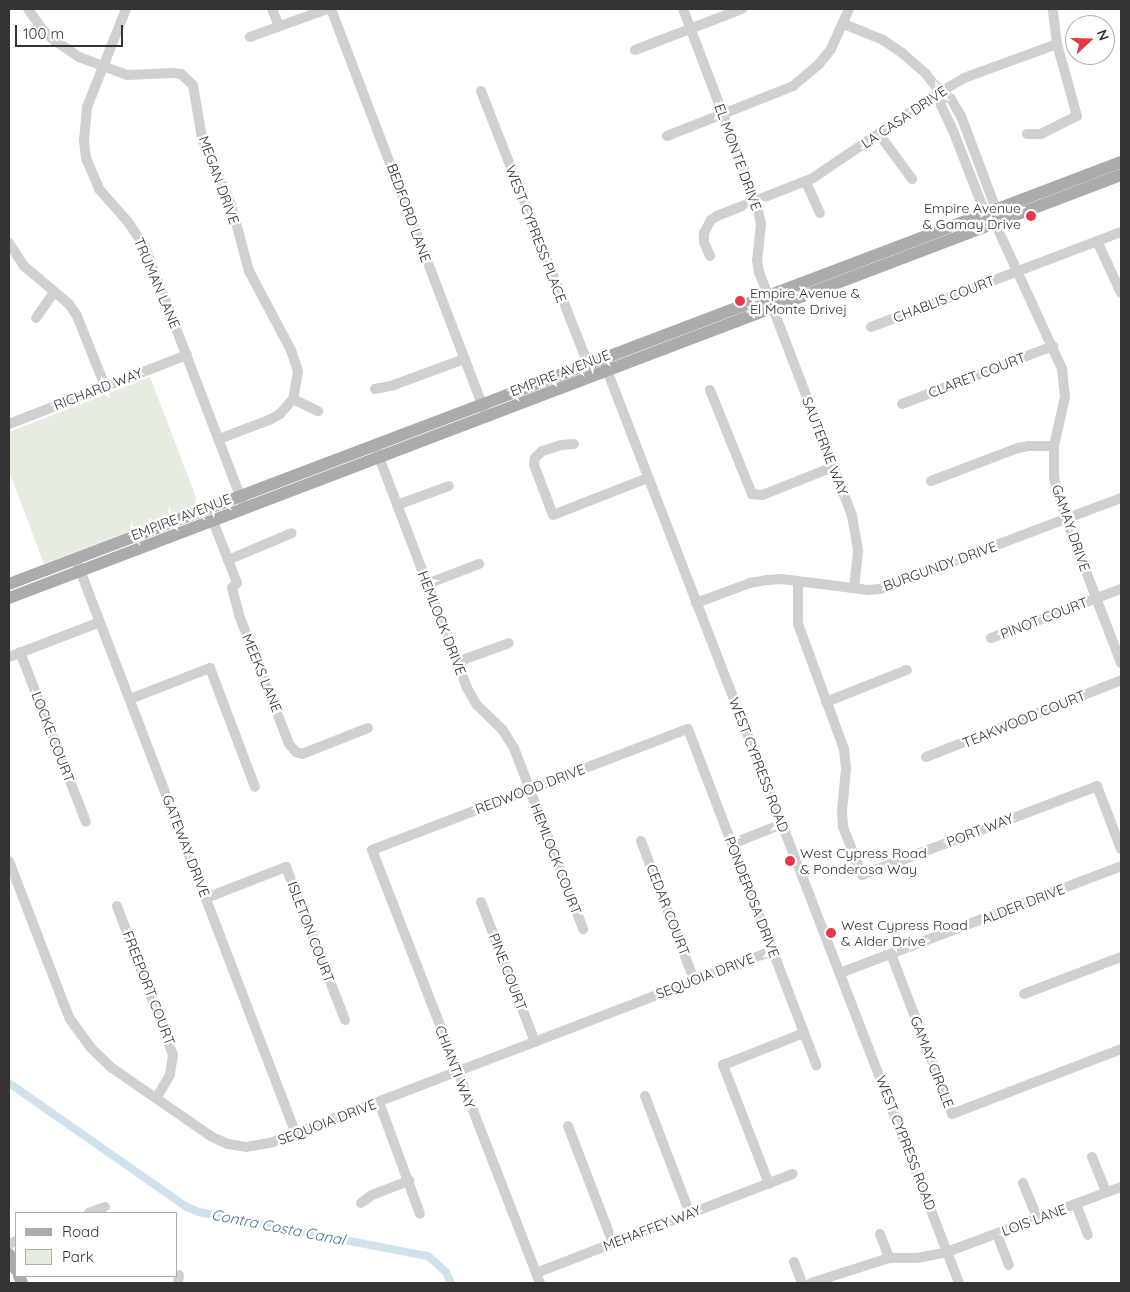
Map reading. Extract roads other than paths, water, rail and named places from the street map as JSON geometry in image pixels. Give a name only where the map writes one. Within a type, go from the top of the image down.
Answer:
[{"type":"main road","name":"EMPIRE AVENUE","points":[[9,584],[240,496],[487,417],[607,372],[770,302],[991,211],[1121,162]]},
{"type":"main road","points":[[1121,170],[1121,176]]},
{"type":"main road","name":"EMPIRE AVENUE","points":[[9,598],[245,509],[482,405],[588,364],[995,223],[1121,176]]},
{"type":"main road","points":[[9,1254],[15,1268]]},
{"type":"street","name":"MEGAN DRIVE","points":[[28,9],[42,29],[60,45],[79,57],[102,67],[136,76],[181,74],[193,85],[202,138],[231,204],[249,271],[296,361],[298,372],[293,399]]},
{"type":"street","name":"TRUMAN LANE","points":[[126,9],[102,67],[84,120],[86,158],[99,189],[128,222],[145,247],[245,509]]},
{"type":"street","points":[[272,9],[279,26]]},
{"type":"street","points":[[250,37],[329,9]]},
{"type":"street","name":"BEDFORD LANE","points":[[329,9],[487,417]]},
{"type":"street","name":"EL MONTE DRIVE","points":[[683,9],[756,201],[761,224],[757,260],[770,302]]},
{"type":"street","points":[[635,50],[742,9]]},
{"type":"street","points":[[667,136],[779,93],[800,81],[831,49],[844,24],[849,9]]},
{"type":"street","points":[[1027,134],[1041,134],[1077,116],[1057,44],[1053,9]]},
{"type":"street","points":[[844,24],[883,40],[901,52],[922,69],[940,92],[951,99],[960,116],[995,223]]},
{"type":"street","name":"LA CASA DRIVE","points":[[710,256],[704,242],[704,233],[711,220],[806,182],[940,92],[964,78],[1057,44]]},
{"type":"street","name":"WEST CYPRESS PLACE","points":[[482,91],[593,377]]},
{"type":"street","points":[[879,134],[912,179]]},
{"type":"street","points":[[806,182],[820,213]]},
{"type":"street","name":"GAMAY DRIVE","points":[[995,223],[1062,369],[1065,397],[1054,446],[1054,478],[1066,519],[1121,663]]},
{"type":"street","name":"CHABLIS COURT","points":[[871,327],[1121,232]]},
{"type":"street","points":[[1096,242],[1121,293]]},
{"type":"street","points":[[9,243],[24,266],[69,304],[78,316],[105,386]]},
{"type":"street","points":[[36,318],[54,292]]},
{"type":"street","name":"SAUTERNE WAY","points":[[770,302],[856,531],[858,551],[854,588]]},
{"type":"street","name":"CLARET COURT","points":[[902,404],[1053,346]]},
{"type":"street","name":"RICHARD WAY","points":[[9,424],[187,355]]},
{"type":"street","points":[[375,389],[390,386],[464,358]]},
{"type":"street","name":"WEST CYPRESS ROAD","points":[[602,359],[960,1283]]},
{"type":"street","points":[[710,390],[752,494],[762,495],[833,467]]},
{"type":"street","points":[[219,439],[269,420],[280,414],[293,399],[318,411]]},
{"type":"street","points":[[574,444],[561,445],[542,452],[535,458],[534,465],[553,515],[648,478]]},
{"type":"street","points":[[931,481],[1018,448],[1054,446]]},
{"type":"street","name":"HEMLOCK DRIVE","points":[[377,451],[467,688],[477,705],[508,737],[530,789]]},
{"type":"street","points":[[398,505],[449,486]]},
{"type":"street","name":"BURGUNDY DRIVE","points":[[696,603],[759,581],[782,579],[868,590],[892,586],[1121,498]]},
{"type":"street","name":"MEEKS LANE","points":[[213,521],[237,583],[232,588],[239,615],[289,744],[296,752],[302,754],[368,728]]},
{"type":"street","points":[[228,560],[292,533]]},
{"type":"street","name":"GATEWAY DRIVE","points":[[76,559],[296,1134]]},
{"type":"street","points":[[427,584],[479,564]]},
{"type":"street","name":"PORT WAY","points":[[798,582],[798,624],[844,749],[846,769],[843,794],[843,827],[862,875],[1097,786],[1121,849]]},
{"type":"street","name":"PINOT COURT","points":[[992,638],[1121,589]]},
{"type":"street","points":[[9,657],[100,622]]},
{"type":"street","points":[[457,662],[509,643]]},
{"type":"street","name":"LOCKE COURT","points":[[20,652],[86,822]]},
{"type":"street","points":[[130,699],[210,668],[255,786]]},
{"type":"street","points":[[826,702],[907,670]]},
{"type":"street","name":"TEAKWOOD COURT","points":[[926,757],[1121,680]]},
{"type":"street","name":"REDWOOD DRIVE","points":[[372,850],[688,729]]},
{"type":"street","name":"PONDEROSA DRIVE","points":[[688,729],[816,1065]]},
{"type":"street","name":"HEMLOCK COURT","points":[[530,789],[583,930]]},
{"type":"street","points":[[732,844],[782,824]]},
{"type":"street","name":"CEDAR COURT","points":[[641,841],[694,980]]},
{"type":"street","name":"CHIANTI WAY","points":[[372,850],[540,1283]]},
{"type":"street","name":"SEQUOIA DRIVE","points":[[9,862],[63,1002],[80,1035],[104,1061],[212,1137],[228,1144],[264,1145],[296,1134],[772,951]]},
{"type":"street","name":"ALDER DRIVE","points":[[840,973],[1121,866]]},
{"type":"street","name":"ISLETON COURT","points":[[206,898],[286,867],[345,1020]]},
{"type":"street","name":"PINE COURT","points":[[480,902],[535,1042]]},
{"type":"street","name":"FREEPORT COURT","points":[[118,906],[174,1055],[170,1075],[156,1098]]},
{"type":"street","name":"GAMAY CIRCLE","points":[[891,954],[952,1114],[1121,1049]]},
{"type":"street","points":[[1024,994],[1121,956]]},
{"type":"street","points":[[769,1184],[723,1065],[804,1033]]},
{"type":"street","points":[[645,1096],[690,1214]]},
{"type":"street","points":[[379,1102],[420,1214]]},
{"type":"street","points":[[568,1126],[613,1243]]},
{"type":"street","points":[[1092,1156],[1106,1192]]},
{"type":"street","name":"MEHAFFEY WAY","points":[[536,1273],[793,1174]]},
{"type":"street","points":[[361,1203],[372,1195],[409,1181]]},
{"type":"street","points":[[1023,1182],[1037,1218]]},
{"type":"street","name":"LOIS LANE","points":[[811,1283],[889,1258],[917,1258],[947,1252],[1121,1187]]},
{"type":"street","points":[[1076,1204],[1088,1235]]},
{"type":"street","points":[[92,1212],[105,1207]]},
{"type":"street","points":[[880,1234],[889,1258]]},
{"type":"street","points":[[997,1234],[1008,1265]]},
{"type":"street","points":[[794,1262],[802,1283]]},
{"type":"waterway","name":"Contra Costa Canal","points":[[9,1083],[187,1207],[199,1212],[428,1256],[446,1272],[451,1283]]},
{"type":"place","name":"Empire Avenue & Gamay Drive","points":[[1031,216]]},
{"type":"place","name":"Empire Avenue & El Monte Drivej","points":[[740,301]]},
{"type":"place","name":"West Cypress Road & Ponderosa Way","points":[[790,861]]},
{"type":"place","name":"West Cypress Road & Alder Drive","points":[[831,933]]}]
